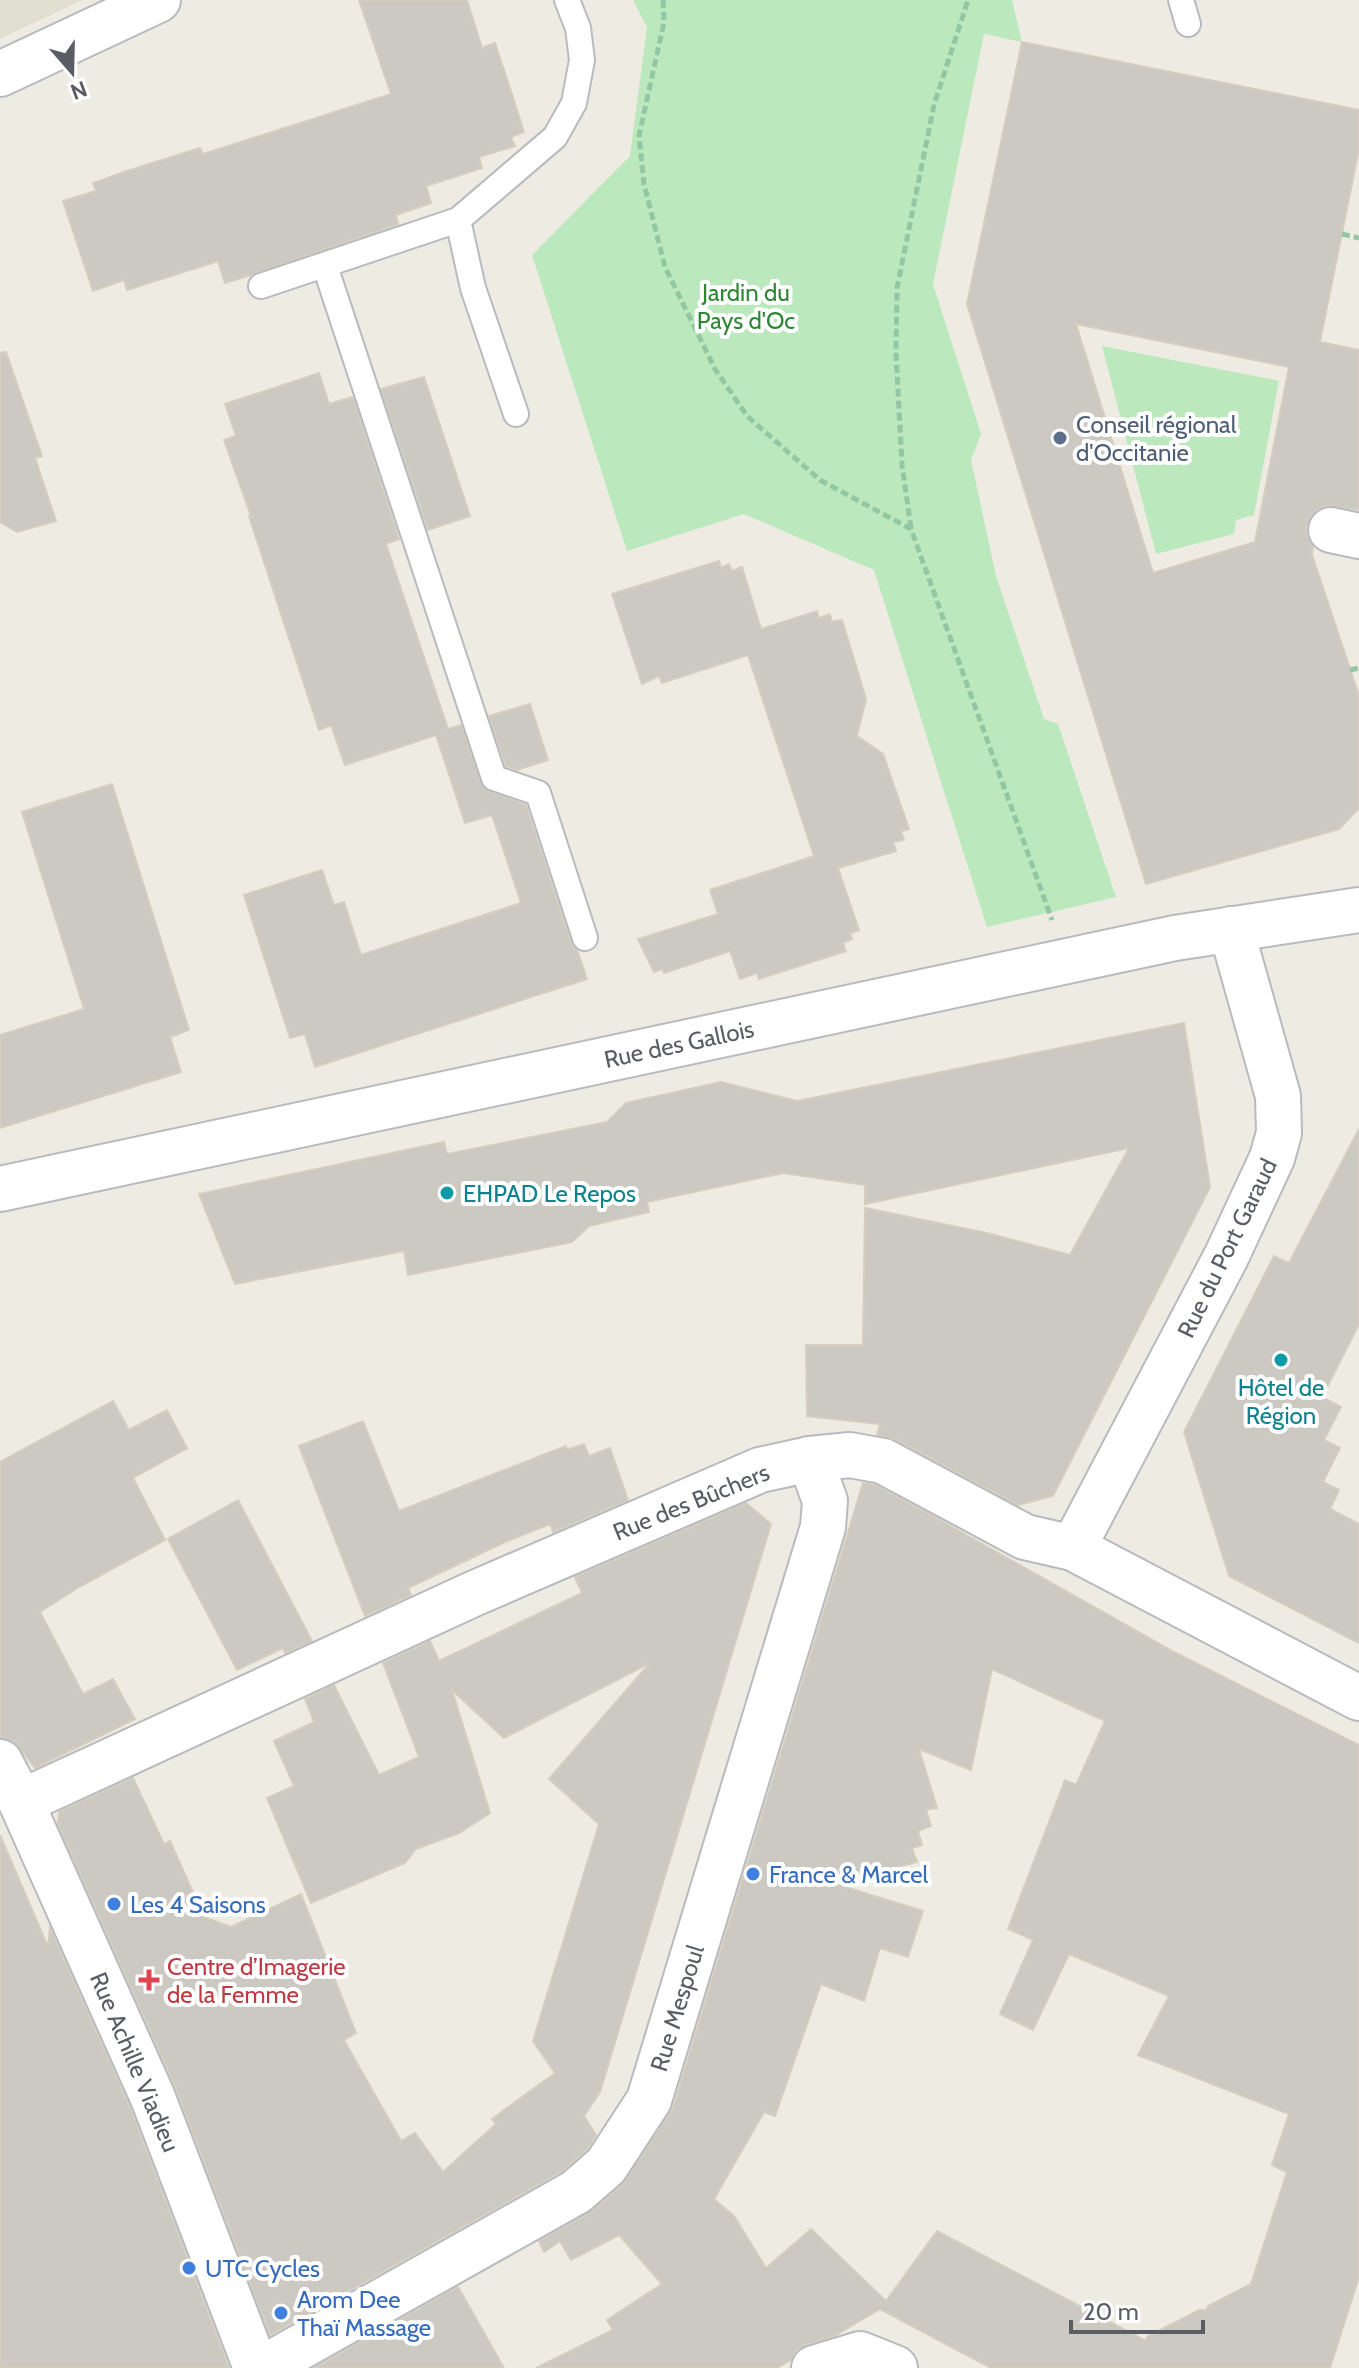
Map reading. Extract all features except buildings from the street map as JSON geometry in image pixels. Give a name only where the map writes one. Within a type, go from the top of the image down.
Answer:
[{"type":"street","points":[[0,74],[133,5]]},
{"type":"street","name":"Rue des Gallois","points":[[0,1189],[1175,938],[1359,910]]},
{"type":"street","name":"Rue du Port Garaud","points":[[1073,1548],[1226,1257],[1272,1158],[1279,1133],[1278,1096],[1231,929]]},
{"type":"street","name":"Rue des Bûchers","points":[[21,1802],[487,1588],[760,1470],[810,1459],[850,1455],[883,1461],[1025,1537],[1073,1548],[1359,1698]]},
{"type":"street","name":"Rue Mespoul","points":[[263,2368],[576,2192],[606,2166],[649,2100],[823,1527],[825,1501],[810,1459]]},
{"type":"street","name":"Rue Achille Viadieu","points":[[0,1762],[21,1802],[153,2098],[256,2368]]},
{"type":"street","points":[[814,2368],[877,2361]]},
{"type":"lane","points":[[261,286],[458,220],[555,137],[574,103],[582,60],[578,28],[567,0]]},
{"type":"lane","points":[[1181,0],[1188,24]]},
{"type":"lane","points":[[458,220],[473,288],[516,414]]},
{"type":"lane","points":[[325,266],[494,778],[538,793],[585,938]]},
{"type":"path","points":[[663,0],[664,22],[639,136],[644,184],[665,267],[715,369],[747,416],[820,480],[911,529]]},
{"type":"path","points":[[968,0],[934,105],[897,288],[900,434],[911,529],[1053,923]]},
{"type":"path","points":[[1342,234],[1359,238]]},
{"type":"path","points":[[1350,670],[1359,668]]},
{"type":"shaded area","points":[[0,0],[82,0],[0,39]]},
{"type":"green space","name":"Jardin du Pays d'Oc","points":[[633,0],[1012,0],[1022,42],[984,34],[933,284],[981,434],[971,460],[996,576],[1044,719],[1058,724],[1116,897],[987,927],[874,570],[744,514],[627,551],[532,255],[630,156],[647,27]]},
{"type":"green space","points":[[1102,346],[1279,381],[1254,515],[1236,520],[1234,534],[1156,554]]},
{"type":"place","name":"Conseil régional d'Occitanie","points":[[1060,438]]},
{"type":"place","name":"EHPAD Le Repos","points":[[447,1193]]},
{"type":"place","name":"Hôtel de Région","points":[[1281,1360]]},
{"type":"place","name":"France & Marcel","points":[[753,1874]]},
{"type":"place","name":"Les 4 Saisons","points":[[114,1904]]},
{"type":"place","name":"Centre d’Imagerie de la Femme","points":[[149,1980]]},
{"type":"place","name":"UTC Cycles","points":[[189,2268]]},
{"type":"place","name":"Arom Dee Thaï Massage","points":[[281,2313]]}]
